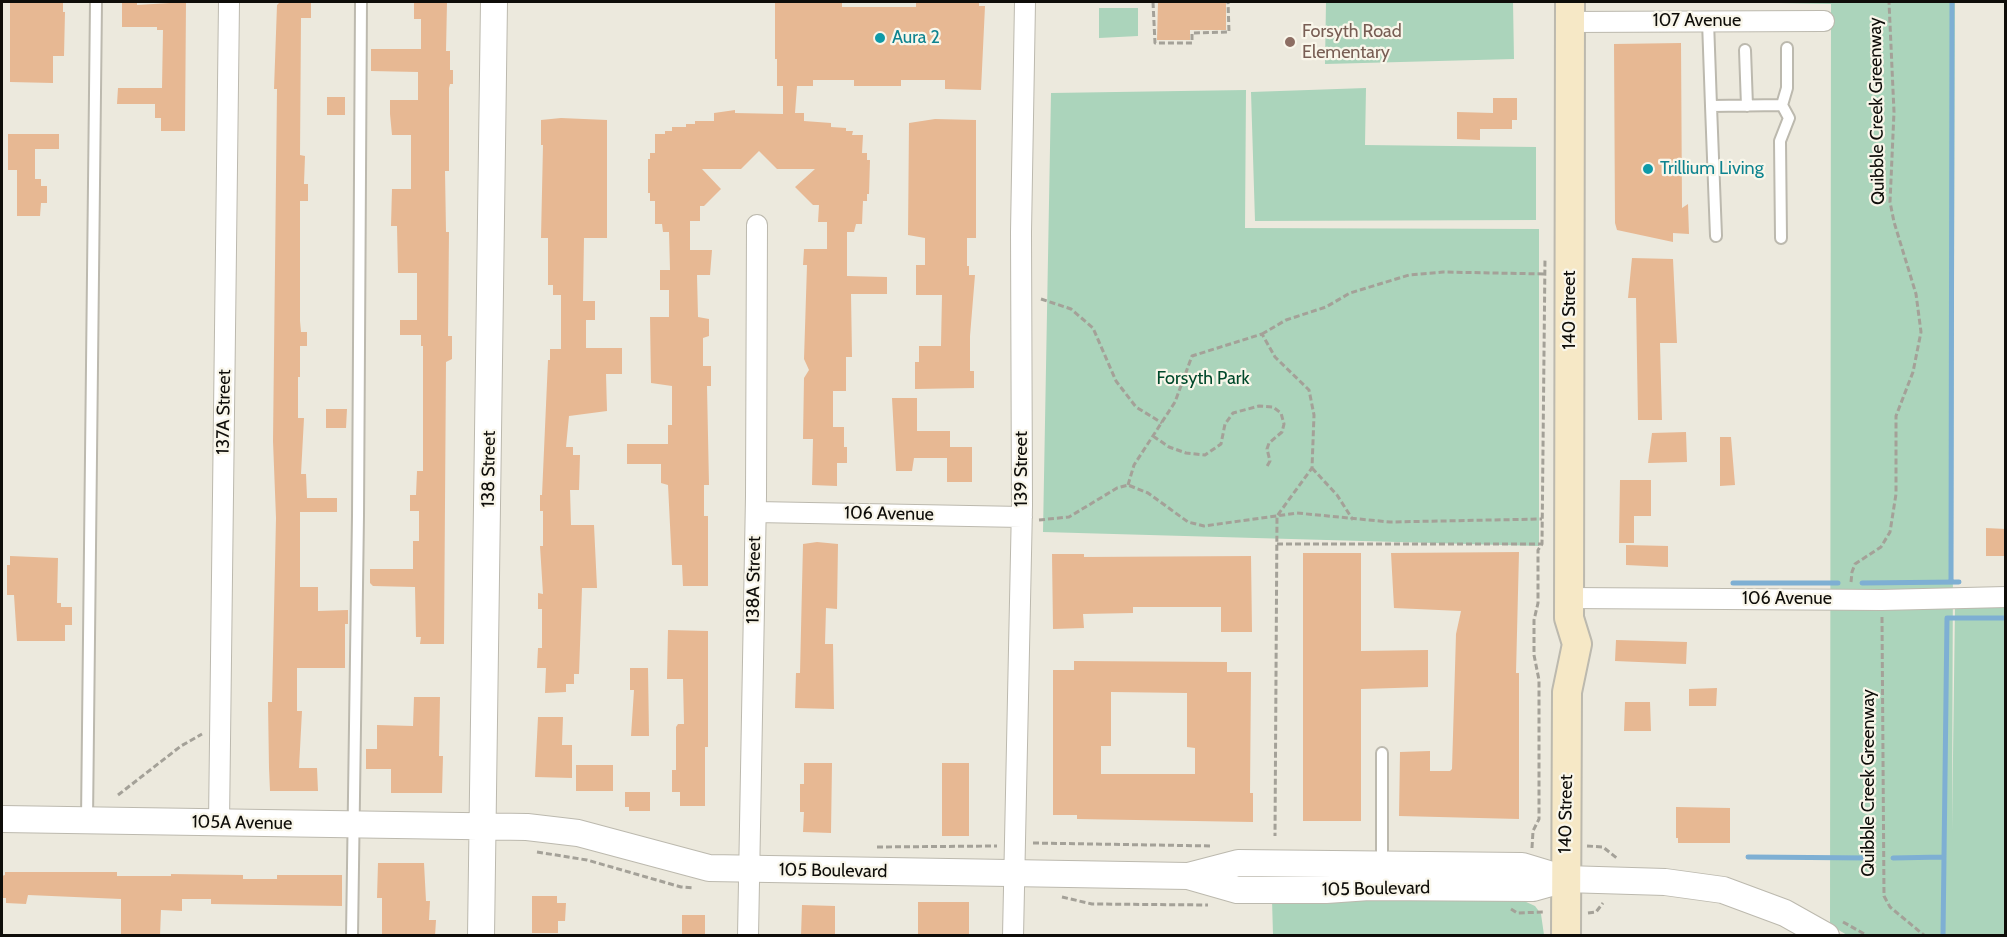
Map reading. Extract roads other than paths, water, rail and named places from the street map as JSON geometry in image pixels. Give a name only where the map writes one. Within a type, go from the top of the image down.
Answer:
[{"type":"main road","name":"140 Street","points":[[1566,936],[1567,692],[1556,644],[1569,608],[1570,12]]},
{"type":"street","name":"137A Street","points":[[219,823],[229,2]]},
{"type":"street","name":"138 Street","points":[[481,936],[494,2]]},
{"type":"street","name":"139 Street","points":[[1013,936],[1022,517],[1021,232],[1025,2]]},
{"type":"street","name":"107 Avenue","points":[[1570,12],[1708,21],[1824,21]]},
{"type":"street","name":"138A Street","points":[[748,936],[756,512],[757,225]]},
{"type":"street","name":"106 Avenue","points":[[756,512],[1022,517]]},
{"type":"street","name":"106 Avenue","points":[[1569,608],[2006,597]]},
{"type":"street","name":"105A Avenue","points":[[2,819],[483,826]]},
{"type":"street","name":"105 Boulevard","points":[[483,826],[578,833],[676,861],[709,868],[749,870],[1188,876],[1237,890],[1369,887],[1533,888],[1565,879]]},
{"type":"street","name":"105 Boulevard","points":[[1188,876],[1238,863],[1522,866],[1565,879],[1665,882],[1723,890],[1785,913],[1826,936]]},
{"type":"lane","points":[[87,820],[96,2]]},
{"type":"lane","points":[[352,936],[358,516],[361,2]]},
{"type":"lane","points":[[1708,21],[1716,236]]},
{"type":"lane","points":[[1781,238],[1780,141],[1789,118],[1782,105],[1787,88],[1787,48]]},
{"type":"lane","points":[[1745,50],[1747,106]]},
{"type":"lane","points":[[1711,106],[1782,105]]},
{"type":"lane","points":[[1382,753],[1382,864]]},
{"type":"waterway","points":[[1951,582],[1952,2]]},
{"type":"waterway","points":[[1862,583],[1959,582]]},
{"type":"waterway","points":[[1733,583],[1838,583]]},
{"type":"waterway","points":[[1943,936],[1947,618],[2006,618]]},
{"type":"waterway","points":[[1748,857],[1871,858]]},
{"type":"waterway","points":[[1893,858],[1943,857]]},
{"type":"place","name":"Aura 2","points":[[880,38]]},
{"type":"place","name":"Forsyth Road Elementary","points":[[1290,42]]},
{"type":"place","name":"Trillium Living","points":[[1648,169]]},
{"type":"park label","name":"Forsyth Park","points":[[1203,379]]}]
